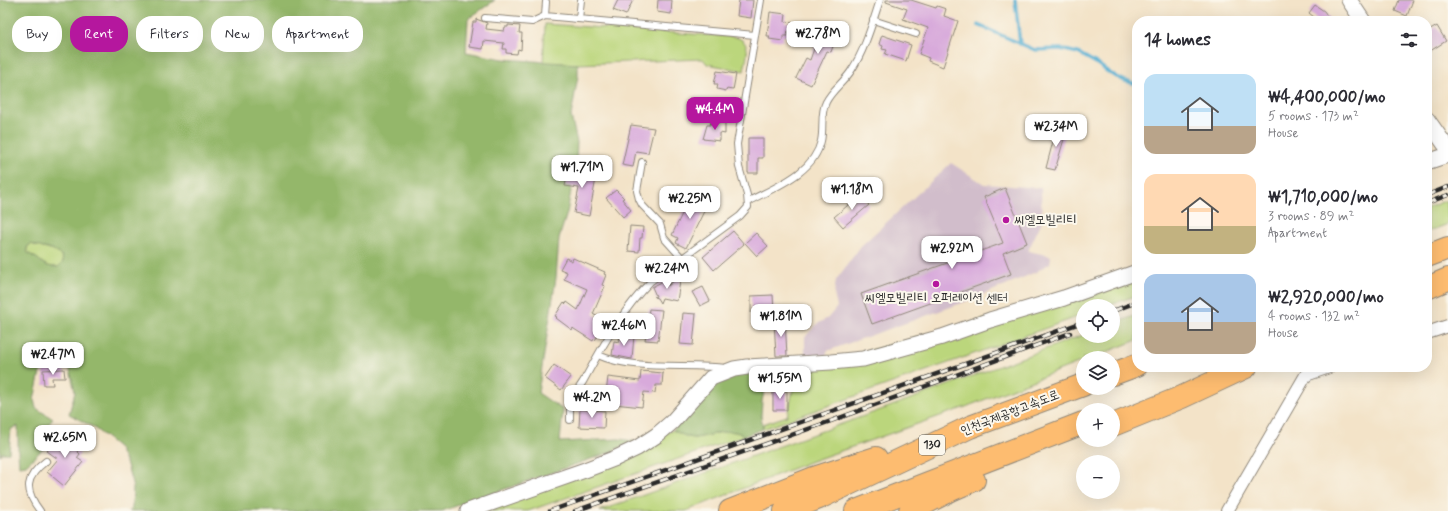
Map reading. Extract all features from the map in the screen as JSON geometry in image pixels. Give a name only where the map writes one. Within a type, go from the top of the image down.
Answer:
[{"type":"highway","points":[[1432,254],[1448,248]]},
{"type":"highway","points":[[1432,286],[1448,279]]},
{"type":"highway","points":[[1120,371],[1132,367]]},
{"type":"highway","points":[[1120,409],[1218,372]]},
{"type":"highway","points":[[1120,422],[1182,397],[1235,372]]},
{"type":"highway","name":"인천국제공항고속도로","points":[[785,511],[819,498],[970,427],[1076,388]]},
{"type":"highway","name":"130","points":[[856,511],[1076,426]]},
{"type":"highway","points":[[730,511],[814,478],[970,427]]},
{"type":"highway","points":[[910,511],[951,490],[1076,440]]},
{"type":"street","points":[[1349,0],[1360,16]]},
{"type":"street","points":[[1432,126],[1448,149]]},
{"type":"street","points":[[1432,160],[1448,155]]},
{"type":"street","points":[[468,511],[585,470],[637,448],[657,435],[672,422],[711,378],[734,369],[778,364],[831,362],[863,358],[942,337],[990,320],[1064,298],[1132,274]]},
{"type":"street","points":[[1432,331],[1448,326]]},
{"type":"street","points":[[1228,511],[1306,375],[1315,372]]},
{"type":"lane","points":[[579,19],[581,0]]},
{"type":"lane","points":[[570,420],[570,403],[630,304],[644,287],[651,280],[740,216],[748,207],[748,201],[739,167],[737,144],[761,0]]},
{"type":"lane","points":[[748,201],[800,172],[814,157],[821,140],[823,114],[826,102],[852,71],[880,0]]},
{"type":"lane","points":[[545,16],[546,2]]},
{"type":"lane","points":[[485,18],[532,22],[545,16],[755,35]]},
{"type":"lane","points":[[873,20],[916,34]]},
{"type":"lane","points":[[642,162],[637,191],[639,199],[642,205],[660,224],[664,238],[682,258]]},
{"type":"lane","points":[[598,355],[611,360],[635,364],[734,369]]},
{"type":"lane","points":[[40,511],[33,502],[29,484],[32,474],[37,467],[46,461]]},
{"type":"shaded area","points":[[951,163],[984,184],[1041,188],[1042,221],[1028,251],[1051,256],[1050,263],[1036,272],[973,299],[827,351],[826,357],[798,360],[805,352],[805,337],[817,324],[828,318],[837,307],[834,294],[836,280],[861,246]]},
{"type":"green space","points":[[0,0],[495,0],[468,19],[466,52],[503,59],[578,64],[578,76],[571,116],[577,142],[576,163],[567,213],[559,238],[556,278],[538,393],[563,410],[560,442],[619,439],[634,441],[608,453],[442,511],[129,511],[132,508],[133,487],[127,465],[118,447],[93,427],[69,414],[75,392],[69,365],[52,362],[40,372],[34,400],[36,408],[53,419],[42,431],[45,447],[26,465],[19,466],[18,426],[11,429],[9,453],[1,453],[0,455]],"holes":[[[31,244],[52,249],[62,256],[63,262],[58,267],[45,265],[27,252],[27,247]]]},
{"type":"green space","points":[[545,24],[736,37],[745,43],[747,47],[747,56],[744,71],[707,64],[703,59],[578,64],[543,62]]},
{"type":"green space","points":[[1447,200],[1448,224],[1432,230],[1432,206]]},
{"type":"green space","points":[[31,244],[52,249],[62,256],[63,262],[58,267],[45,265],[27,252],[27,247]]},
{"type":"green space","points":[[1132,279],[1132,297],[1120,301],[1120,299],[1076,299],[1076,317],[763,429],[763,424],[787,416],[798,370]]},
{"type":"green space","points":[[1132,317],[1132,342],[1109,351],[1076,351],[1076,364],[963,408],[812,461],[686,511],[599,511],[889,407],[1076,338],[1076,343],[1120,343],[1120,321]]},
{"type":"green space","points":[[736,373],[768,373],[762,401],[761,416],[763,429],[744,436],[733,432],[720,432],[694,438],[673,430],[715,382]]},
{"type":"green space","points":[[673,430],[692,438],[720,432],[739,433],[744,436],[528,511],[488,511]]},
{"type":"building","points":[[618,0],[633,0],[626,15],[613,10]]},
{"type":"building","points":[[658,0],[672,0],[671,14],[657,12]]},
{"type":"building","points":[[739,0],[753,0],[751,18],[737,16]]},
{"type":"building","points":[[886,0],[911,0],[936,8],[937,6],[946,9],[944,16],[958,21],[943,67],[928,61],[929,58],[919,54],[928,28],[903,19],[907,9],[886,2]]},
{"type":"building","points":[[1399,0],[1413,0],[1407,16],[1395,11]]},
{"type":"building","points":[[1315,5],[1324,11],[1328,16],[1313,16],[1309,13]]},
{"type":"building","points":[[770,12],[786,14],[785,22],[793,23],[791,32],[788,31],[787,36],[783,36],[783,41],[769,39],[770,36],[767,36]]},
{"type":"building","points":[[476,19],[487,23],[486,29],[504,31],[505,27],[508,27],[508,25],[520,26],[519,33],[522,33],[521,50],[518,49],[517,54],[506,53],[506,49],[503,49],[504,43],[484,41],[483,49],[469,47],[473,22],[476,22]]},
{"type":"building","points":[[822,26],[838,32],[831,52],[827,51],[811,85],[796,78],[806,58],[810,60]]},
{"type":"building","points":[[1437,26],[1446,41],[1432,50],[1432,29]]},
{"type":"building","points":[[882,35],[911,45],[906,61],[885,54],[887,50],[882,49],[883,46],[879,44]]},
{"type":"building","points":[[717,71],[736,74],[733,90],[726,89],[726,91],[717,89],[718,84],[714,84]]},
{"type":"building","points":[[711,122],[725,123],[725,134],[720,133],[720,141],[703,139],[707,125],[710,125]]},
{"type":"building","points":[[631,125],[654,128],[648,153],[636,151],[633,167],[622,165]]},
{"type":"building","points":[[1057,126],[1067,129],[1055,170],[1046,168]]},
{"type":"building","points":[[748,138],[763,138],[763,158],[758,158],[758,173],[748,173]]},
{"type":"building","points":[[569,167],[597,173],[589,216],[574,213],[579,188],[565,186]]},
{"type":"building","name":"씨엘모빌리티 오퍼레이션 센터","points":[[1005,188],[1027,243],[1003,253],[1011,274],[872,324],[861,294],[1003,243],[984,197]]},
{"type":"building","points":[[616,190],[624,198],[622,199],[631,210],[623,217],[606,198]]},
{"type":"building","points":[[692,193],[709,201],[686,248],[676,243],[678,238],[672,235]]},
{"type":"building","points":[[860,195],[869,205],[843,227],[834,217]]},
{"type":"building","points":[[630,226],[643,227],[642,238],[640,238],[639,252],[628,251]]},
{"type":"building","points":[[733,231],[744,244],[714,270],[703,257]]},
{"type":"building","points":[[756,233],[768,246],[757,256],[745,243]]},
{"type":"building","points":[[566,258],[572,261],[573,258],[605,272],[604,274],[606,275],[602,285],[605,286],[593,314],[605,322],[603,324],[605,325],[593,341],[573,328],[572,330],[555,316],[564,302],[566,304],[567,302],[578,310],[587,289],[564,279],[567,272],[560,269]]},
{"type":"building","points":[[681,275],[677,301],[662,298],[660,303],[657,298],[654,297],[656,296],[652,287],[673,276],[668,286]]},
{"type":"building","points":[[703,287],[710,301],[700,306],[692,292]]},
{"type":"building","points":[[773,295],[774,313],[751,313],[751,296]]},
{"type":"building","points":[[649,309],[662,310],[658,341],[645,340]]},
{"type":"building","points":[[683,313],[696,314],[693,345],[680,344]]},
{"type":"building","points":[[785,319],[787,356],[776,356],[774,320]]},
{"type":"building","points":[[620,334],[634,335],[632,359],[612,355],[614,341],[619,342]]},
{"type":"building","points":[[554,365],[571,377],[561,390],[545,378]]},
{"type":"building","points":[[64,369],[65,378],[52,378],[53,385],[44,385],[43,370]]},
{"type":"building","points":[[641,371],[663,373],[662,385],[656,385],[655,393],[644,392],[642,407],[605,403],[608,377],[640,381]]},
{"type":"building","points":[[773,391],[787,391],[787,410],[773,410]]},
{"type":"building","points":[[580,409],[605,411],[604,428],[579,427]]},
{"type":"building","points":[[69,433],[82,443],[76,450],[80,454],[77,458],[83,462],[64,486],[47,472],[58,459],[47,451],[54,442],[59,446]]},
{"type":"waterway","points":[[1015,0],[1020,44]]},
{"type":"waterway","points":[[978,25],[1035,50],[1060,49],[1078,53],[1096,63],[1111,74],[1132,83]]},
{"type":"railway","points":[[1432,193],[1448,187]]},
{"type":"railway","points":[[1432,201],[1448,195]]},
{"type":"railway","points":[[1120,308],[1132,304]]},
{"type":"railway","points":[[550,511],[1076,324]]},
{"type":"railway","points":[[575,511],[831,421],[1070,333]]},
{"type":"place","name":"씨엘모빌리티","points":[[1006,220]]},
{"type":"place","name":"씨엘모빌리티 오퍼레이션 센터","points":[[936,284]]}]
